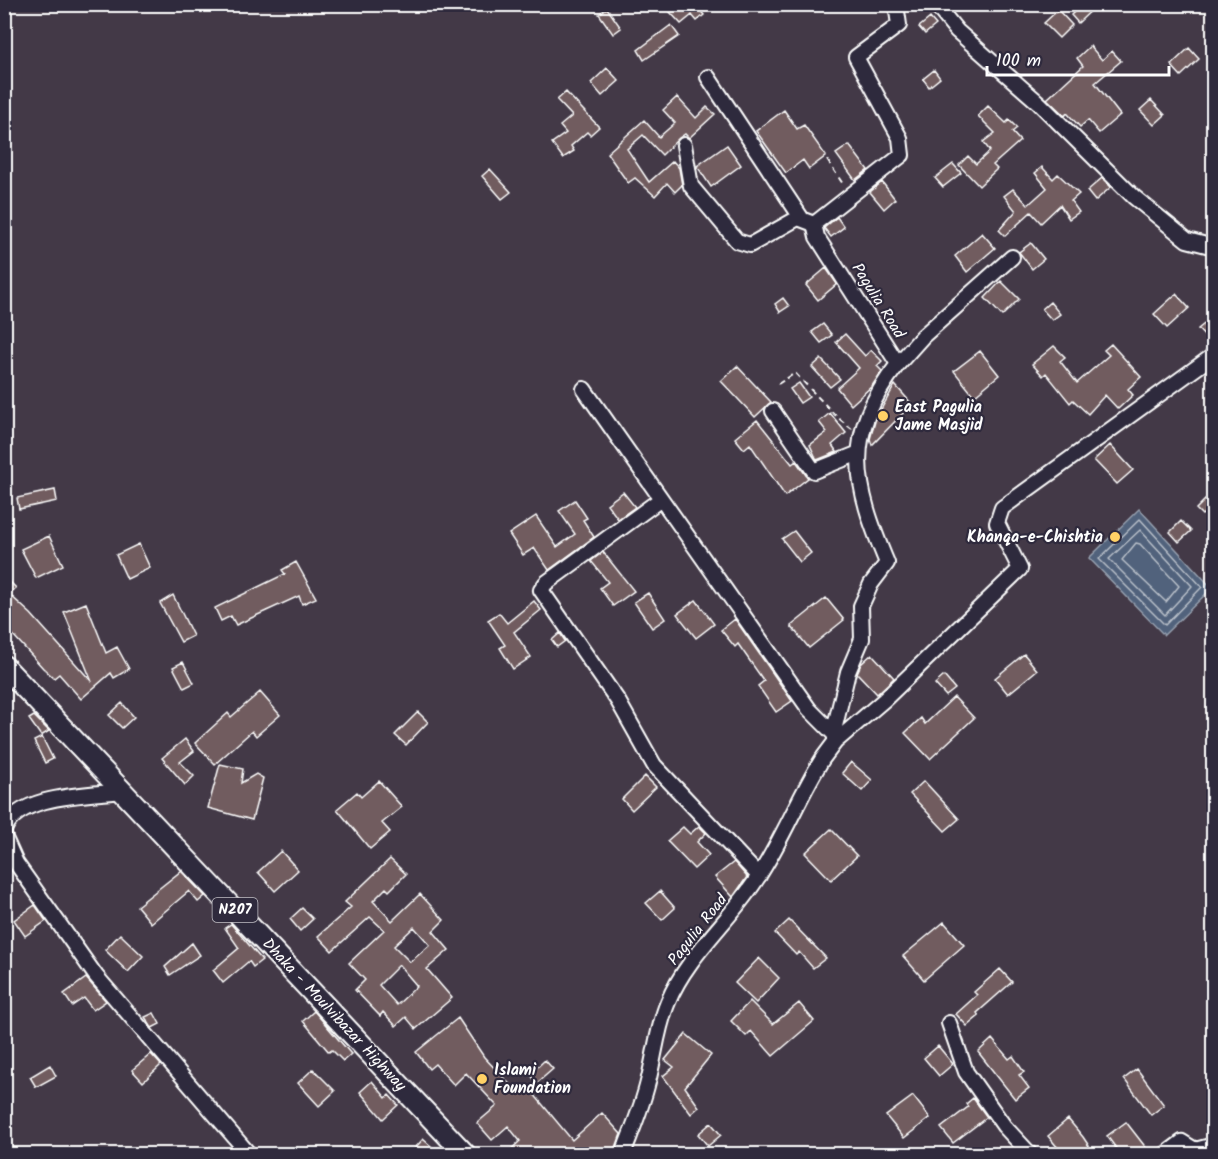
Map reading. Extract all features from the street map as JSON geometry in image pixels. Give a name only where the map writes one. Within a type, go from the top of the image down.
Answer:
[{"type":"highway","name":"Dhaka - Moulvibazar Highway","points":[[4,666],[465,1155]]},
{"type":"street","points":[[684,145],[692,186],[737,241],[750,245],[798,218],[808,222],[851,196],[902,155],[900,138],[856,57],[899,25],[896,4]]},
{"type":"street","points":[[934,4],[957,31],[1047,111],[1134,197],[1187,240],[1214,247]]},
{"type":"street","name":"Pagulia Road","points":[[708,77],[818,237],[898,364],[868,408],[857,462],[862,495],[887,563],[871,584],[861,606],[862,639],[848,672],[835,738]]},
{"type":"street","points":[[898,364],[923,336],[1012,257]]},
{"type":"street","name":"Pagulia Road","points":[[623,1155],[639,1118],[649,1079],[653,1046],[668,1001],[689,966],[738,907],[759,876],[788,826],[807,783],[835,738],[884,700],[1020,569],[997,524],[1002,508],[1214,355]]},
{"type":"street","points":[[584,390],[808,709],[835,738]]},
{"type":"street","points":[[773,411],[814,471],[859,453]]},
{"type":"street","points":[[661,499],[546,583],[540,590],[618,701],[654,765],[759,876]]},
{"type":"street","points":[[4,830],[13,815],[43,802],[123,790]]},
{"type":"street","points":[[4,837],[16,863],[96,976],[249,1155]]},
{"type":"street","points":[[949,1023],[966,1072],[1004,1126],[1030,1155]]},
{"type":"street","points":[[1166,1155],[1182,1142],[1195,1150],[1214,1145]]},
{"type":"path","points":[[827,160],[851,196]]},
{"type":"path","points":[[778,384],[795,373],[837,417],[850,428],[863,432]]},
{"type":"water","points":[[1139,509],[1212,588],[1164,635],[1089,558]]},
{"type":"building","points":[[683,4],[705,4],[699,9],[704,15],[697,21],[692,15],[681,24],[670,12],[678,5],[682,10],[685,7]]},
{"type":"building","points":[[1082,4],[1098,4],[1078,23],[1071,15]]},
{"type":"building","points":[[607,8],[621,28],[613,34],[599,14]]},
{"type":"building","points":[[1058,10],[1072,25],[1059,38],[1044,23]]},
{"type":"building","points":[[930,18],[936,25],[925,34],[919,27]]},
{"type":"building","points":[[671,25],[679,36],[644,60],[638,50]]},
{"type":"building","points":[[1090,46],[1102,60],[1112,51],[1121,61],[1095,83],[1120,115],[1099,133],[1088,120],[1080,127],[1067,113],[1065,116],[1047,99],[1083,66],[1077,58]]},
{"type":"building","points":[[1189,48],[1199,59],[1181,76],[1171,65]]},
{"type":"building","points":[[607,68],[619,81],[602,96],[591,83]]},
{"type":"building","points":[[934,70],[940,78],[929,87],[923,79]]},
{"type":"building","points":[[566,92],[599,127],[590,135],[587,132],[571,146],[574,151],[563,158],[552,143],[566,133],[560,126],[572,116],[557,100]]},
{"type":"building","points":[[677,97],[696,118],[707,107],[715,114],[689,138],[685,134],[662,155],[643,135],[627,149],[649,182],[673,161],[679,168],[682,185],[675,192],[667,183],[655,196],[635,178],[628,183],[607,153],[644,120],[659,137],[675,123],[663,110]]},
{"type":"building","points":[[1151,100],[1165,115],[1154,125],[1140,110]]},
{"type":"building","points":[[988,106],[1006,123],[1009,120],[1017,128],[1012,132],[1020,141],[993,165],[997,169],[979,186],[959,165],[968,156],[976,164],[990,151],[983,142],[995,133],[978,116]]},
{"type":"building","points":[[784,110],[797,129],[804,125],[826,156],[809,169],[803,160],[786,173],[756,131]]},
{"type":"building","points":[[727,145],[741,165],[711,187],[697,166]]},
{"type":"building","points":[[849,145],[868,170],[855,180],[836,154]]},
{"type":"building","points":[[953,164],[961,173],[943,187],[935,178]]},
{"type":"building","points":[[1042,167],[1053,179],[1058,174],[1079,194],[1071,201],[1079,212],[1069,219],[1060,205],[1041,223],[1031,212],[1005,236],[999,230],[1016,211],[1004,196],[1013,189],[1028,205],[1047,188],[1035,173]]},
{"type":"building","points":[[490,169],[511,192],[502,199],[482,176]]},
{"type":"building","points":[[1102,178],[1111,187],[1095,201],[1087,191]]},
{"type":"building","points":[[882,182],[895,199],[884,209],[870,192]]},
{"type":"building","points":[[837,217],[844,227],[831,237],[824,228]]},
{"type":"building","points":[[982,233],[995,248],[967,272],[955,256]]},
{"type":"building","points":[[1031,243],[1044,259],[1032,269],[1019,252]]},
{"type":"building","points":[[826,268],[837,284],[818,300],[806,285]]},
{"type":"building","points":[[1001,281],[1019,299],[1002,316],[985,298]]},
{"type":"building","points":[[1176,294],[1189,308],[1167,328],[1154,314]]},
{"type":"building","points":[[783,298],[789,306],[780,312],[775,304]]},
{"type":"building","points":[[1050,302],[1060,314],[1052,320],[1042,309]]},
{"type":"building","points":[[1214,316],[1214,335],[1208,340],[1198,329]]},
{"type":"building","points":[[823,324],[832,335],[821,343],[812,332]]},
{"type":"building","points":[[845,334],[865,356],[871,350],[882,361],[877,366],[882,371],[872,386],[851,405],[837,388],[859,368],[836,342]]},
{"type":"building","points":[[1111,344],[1141,377],[1128,389],[1133,395],[1118,409],[1105,395],[1088,414],[1073,400],[1070,403],[1046,373],[1043,376],[1032,364],[1054,346],[1065,357],[1060,361],[1077,383],[1109,355],[1104,350]]},
{"type":"building","points":[[980,351],[999,375],[974,396],[954,371]]},
{"type":"building","points":[[821,359],[840,379],[830,387],[812,367]]},
{"type":"building","points":[[737,366],[771,402],[755,417],[721,381]]},
{"type":"building","points":[[799,383],[809,397],[800,403],[790,389]]},
{"type":"building","name":"East Pagulia Jame Masjid","points":[[895,385],[912,404],[872,445],[870,439],[876,418]]},
{"type":"building","points":[[830,413],[846,433],[832,445],[837,452],[817,460],[810,445],[827,432],[819,422]]},
{"type":"building","points":[[757,420],[792,464],[796,461],[808,478],[785,496],[750,444],[744,449],[735,438]]},
{"type":"building","points":[[1110,445],[1133,470],[1117,484],[1094,460]]},
{"type":"building","points":[[55,490],[57,501],[19,509],[17,498]]},
{"type":"building","points":[[1214,491],[1214,504],[1202,515],[1196,509]]},
{"type":"building","points":[[623,492],[635,507],[618,519],[607,504]]},
{"type":"building","points":[[575,500],[587,518],[583,520],[594,537],[549,570],[534,548],[523,555],[509,534],[536,516],[557,547],[575,534],[559,511]]},
{"type":"building","points":[[1181,521],[1191,531],[1179,542],[1170,532]]},
{"type":"building","points":[[794,531],[811,553],[800,562],[782,539]]},
{"type":"building","points":[[49,536],[63,565],[36,578],[21,549]]},
{"type":"building","points":[[139,544],[150,568],[127,579],[116,555]]},
{"type":"building","points":[[603,552],[634,591],[613,606],[600,588],[608,582],[591,561]]},
{"type":"building","points":[[296,562],[316,598],[302,604],[299,596],[236,625],[231,616],[221,621],[215,608],[285,574],[282,570]]},
{"type":"building","points":[[4,576],[16,588],[9,594],[31,614],[92,682],[64,612],[86,603],[106,653],[117,647],[129,669],[114,678],[111,673],[81,699],[59,674],[54,678],[43,668],[4,625]]},
{"type":"building","points":[[648,593],[665,619],[652,628],[634,602]]},
{"type":"building","points":[[173,595],[193,636],[181,642],[160,603]]},
{"type":"building","points":[[826,598],[844,620],[809,648],[791,626]]},
{"type":"building","points":[[696,600],[714,624],[696,638],[677,614]]},
{"type":"building","points":[[534,601],[541,610],[514,632],[531,657],[513,669],[500,648],[505,645],[488,620],[499,613],[507,623]]},
{"type":"building","points":[[735,619],[792,701],[776,712],[758,686],[764,681],[738,644],[735,647],[721,630]]},
{"type":"building","points":[[560,633],[565,641],[557,647],[552,640]]},
{"type":"building","points":[[872,654],[894,678],[877,694],[857,673],[861,664]]},
{"type":"building","points":[[1024,654],[1037,670],[1008,694],[995,678]]},
{"type":"building","points":[[183,662],[194,683],[184,688],[173,667]]},
{"type":"building","points":[[944,676],[955,689],[946,696],[935,684]]},
{"type":"building","points":[[260,692],[280,715],[256,736],[252,731],[215,764],[195,743],[228,713],[231,717]]},
{"type":"building","points":[[954,697],[974,718],[930,759],[905,733],[921,718],[925,724]]},
{"type":"building","points":[[122,703],[134,717],[122,728],[109,715]]},
{"type":"building","points":[[418,712],[428,722],[406,745],[395,735]]},
{"type":"building","points":[[34,716],[49,731],[41,736],[29,719]]},
{"type":"building","points":[[42,737],[53,759],[45,763],[34,741]]},
{"type":"building","points":[[185,739],[194,751],[180,762],[194,776],[185,785],[162,758]]},
{"type":"building","points":[[851,762],[872,780],[862,791],[842,773]]},
{"type":"building","points":[[220,764],[243,769],[241,783],[256,774],[263,778],[252,820],[208,808]]},
{"type":"building","points":[[645,776],[656,787],[632,810],[622,799]]},
{"type":"building","points":[[379,781],[402,807],[382,823],[390,832],[370,849],[337,809],[357,792],[361,797]]},
{"type":"building","points":[[924,781],[959,819],[945,831],[910,794]]},
{"type":"building","points":[[699,826],[706,833],[697,842],[709,855],[694,869],[667,841],[683,827],[690,834]]},
{"type":"building","points":[[831,829],[857,856],[831,880],[805,853]]},
{"type":"building","points":[[281,851],[298,870],[275,891],[258,872]]},
{"type":"building","points":[[390,859],[406,874],[389,891],[386,888],[373,901],[392,921],[420,894],[444,920],[433,931],[449,950],[427,969],[452,998],[416,1029],[406,1017],[396,1026],[383,1012],[380,1016],[355,990],[365,980],[349,963],[384,930],[370,917],[332,951],[318,936],[351,907],[345,902]],"holes":[[[414,927],[430,945],[410,962],[394,946]],[[399,965],[417,986],[397,1005],[379,985]]]},
{"type":"building","points":[[734,862],[747,877],[733,897],[715,877]]},
{"type":"building","points":[[181,871],[205,896],[198,902],[189,891],[151,923],[137,906]]},
{"type":"building","points":[[660,891],[675,908],[662,920],[646,903]]},
{"type":"building","points":[[35,905],[46,921],[25,936],[14,920]]},
{"type":"building","points":[[302,908],[313,919],[300,931],[290,919]]},
{"type":"building","points":[[789,920],[826,958],[813,968],[799,952],[796,955],[775,933]]},
{"type":"building","points":[[944,922],[964,945],[924,980],[903,956]]},
{"type":"building","points":[[231,924],[262,960],[253,967],[249,961],[223,983],[213,970],[239,948],[225,928]]},
{"type":"building","points":[[120,934],[143,956],[128,972],[105,950]]},
{"type":"building","points":[[192,943],[200,955],[170,975],[165,967]]},
{"type":"building","points":[[759,958],[779,978],[756,1003],[735,983]]},
{"type":"building","points":[[1000,969],[1012,982],[977,1013],[979,1016],[967,1026],[956,1014],[977,995],[974,992]]},
{"type":"building","points":[[86,978],[106,1001],[93,1010],[84,998],[72,1006],[64,994]]},
{"type":"building","points":[[750,1001],[773,1024],[799,1003],[814,1021],[773,1056],[751,1031],[746,1036],[731,1021]]},
{"type":"building","points":[[314,1011],[351,1054],[343,1061],[332,1050],[329,1052],[303,1021]]},
{"type":"building","points":[[154,1013],[160,1024],[152,1028],[145,1017]]},
{"type":"building","points":[[458,1018],[484,1057],[519,1094],[528,1087],[572,1140],[602,1113],[621,1134],[617,1145],[607,1155],[505,1155],[520,1141],[508,1126],[492,1140],[477,1123],[497,1106],[466,1073],[454,1085],[435,1064],[429,1069],[416,1052]]},
{"type":"building","points":[[686,1034],[711,1055],[685,1087],[699,1107],[691,1114],[663,1076],[674,1067],[665,1060]]},
{"type":"building","points":[[992,1039],[1009,1059],[1013,1056],[1024,1072],[1019,1075],[1029,1088],[1015,1099],[978,1052]]},
{"type":"building","points":[[938,1046],[953,1064],[939,1076],[924,1058]]},
{"type":"building","points":[[151,1054],[161,1065],[143,1082],[132,1070]]},
{"type":"building","points":[[545,1060],[553,1069],[537,1083],[530,1074]]},
{"type":"building","points":[[50,1065],[56,1076],[36,1087],[30,1077]]},
{"type":"building","points":[[313,1069],[335,1091],[319,1106],[298,1083]]},
{"type":"building","points":[[1137,1069],[1164,1105],[1151,1115],[1124,1079]]},
{"type":"building","points":[[372,1081],[386,1098],[389,1095],[398,1105],[383,1119],[360,1092]]},
{"type":"building","points":[[913,1096],[930,1118],[904,1138],[886,1116]]},
{"type":"building","points":[[973,1098],[987,1117],[953,1143],[941,1128],[968,1107],[966,1104]]},
{"type":"building","points":[[1068,1119],[1095,1155],[1064,1155],[1048,1136]]},
{"type":"building","points":[[1126,1122],[1147,1149],[1141,1155],[1121,1155],[1107,1136]]},
{"type":"building","points":[[711,1123],[721,1135],[708,1146],[698,1134]]},
{"type":"building","points":[[423,1139],[441,1155],[409,1155]]},
{"type":"place","name":"East Pagulia Jame Masjid","points":[[883,416]]},
{"type":"place","name":"Khanqa-e-Chishtia","points":[[1115,537]]},
{"type":"place","name":"Islami Foundation","points":[[482,1079]]}]
